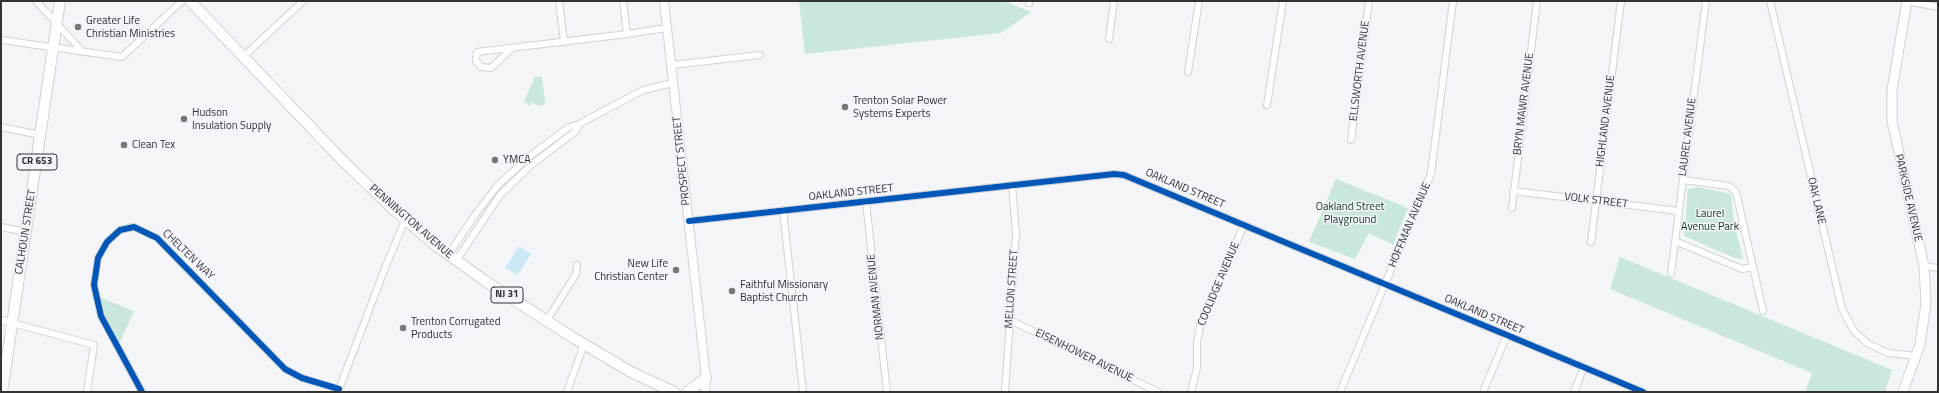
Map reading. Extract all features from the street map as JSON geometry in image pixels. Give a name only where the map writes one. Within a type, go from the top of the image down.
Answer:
[{"type":"main road","name":"CALHOUN STREET","points":[[2,392],[60,1]]},
{"type":"main road","name":"PENNINGTON AVENUE","points":[[190,1],[344,162],[405,220],[452,258],[584,344],[631,372],[674,392]]},
{"type":"main road","name":"PARKSIDE AVENUE","points":[[1903,392],[1916,356],[1925,319],[1926,283],[1924,266],[1892,121],[1892,90],[1907,1]]},
{"type":"main road","points":[[687,392],[706,378]]},
{"type":"street","points":[[36,1],[83,52]]},
{"type":"street","points":[[1,40],[122,57],[182,1]]},
{"type":"street","points":[[243,57],[303,1]]},
{"type":"street","points":[[559,1],[564,42]]},
{"type":"street","points":[[624,1],[627,34]]},
{"type":"street","name":"PROSPECT STREET","points":[[664,1],[706,378],[705,392]]},
{"type":"street","points":[[1109,40],[1114,1]]},
{"type":"street","points":[[1188,72],[1199,1]]},
{"type":"street","points":[[1267,105],[1283,1]]},
{"type":"street","name":"ELLSWORTH AVENUE","points":[[1351,140],[1369,1]]},
{"type":"street","name":"HOFFMAN AVENUE","points":[[1340,392],[1431,174],[1453,1]]},
{"type":"street","name":"BRYN MAWR AVENUE","points":[[1512,208],[1537,1]]},
{"type":"street","name":"HIGHLAND AVENUE","points":[[1591,242],[1621,1]]},
{"type":"street","name":"LAUREL AVENUE","points":[[1671,273],[1706,1]]},
{"type":"street","name":"OAK LANE","points":[[1770,1],[1842,309],[1854,331],[1867,342],[1888,353],[1916,356]]},
{"type":"street","points":[[1907,1],[1938,6]]},
{"type":"street","points":[[511,49],[496,66],[491,68],[481,67],[476,61],[477,52],[511,49],[667,28]]},
{"type":"street","points":[[672,65],[760,55]]},
{"type":"street","points":[[452,258],[475,215],[498,185],[530,156],[569,127],[579,124],[643,90],[673,83]]},
{"type":"street","points":[[452,258],[500,195],[532,165],[576,131],[579,124]]},
{"type":"street","points":[[1,127],[41,135]]},
{"type":"street","name":"OAKLAND STREET","points":[[688,221],[1114,174],[1124,175],[1642,392]]},
{"type":"street","points":[[1683,180],[1729,186],[1734,188],[1763,311]]},
{"type":"street","name":"MELLON STREET","points":[[1005,392],[1016,233],[1012,185]]},
{"type":"street","name":"VOLK STREET","points":[[1513,191],[1679,211]]},
{"type":"street","name":"NORMAN AVENUE","points":[[866,202],[887,392]]},
{"type":"street","points":[[783,210],[803,392]]},
{"type":"street","name":"CHELTEN WAY","points":[[142,392],[101,316],[94,285],[98,258],[108,242],[120,230],[134,227],[157,238],[285,369],[302,378],[339,391],[385,268],[405,220]]},
{"type":"street","name":"COOLIDGE AVENUE","points":[[1191,392],[1197,368],[1198,343],[1202,321],[1244,225]]},
{"type":"street","points":[[1,227],[26,232]]},
{"type":"street","points":[[1675,241],[1742,269],[1753,267]]},
{"type":"street","points":[[547,320],[575,275],[577,266]]},
{"type":"street","points":[[1924,266],[1938,268]]},
{"type":"street","points":[[1,320],[94,344],[86,392]]},
{"type":"street","name":"EISENHOWER AVENUE","points":[[1010,320],[1158,392]]},
{"type":"street","points":[[1483,392],[1507,335]]},
{"type":"street","points":[[567,392],[584,344]]},
{"type":"street","points":[[1574,392],[1584,367]]},
{"type":"green space","points":[[799,1],[1004,1],[1031,12],[1001,33],[805,54]]},
{"type":"green space","points":[[535,77],[542,77],[545,102],[544,105],[539,106],[532,102],[530,106],[524,101]]},
{"type":"green space","name":"Oakland Street Playground","points":[[1336,179],[1408,208],[1393,245],[1369,233],[1355,259],[1309,242]]},
{"type":"green space","name":"Laurel Avenue Park","points":[[1698,187],[1731,194],[1734,222],[1743,259],[1735,258],[1684,236],[1688,189]]},
{"type":"green space","points":[[1620,257],[1892,370],[1885,392],[1805,392],[1812,373],[1610,289]]},
{"type":"green space","points":[[101,298],[134,311],[119,344],[106,319]]},
{"type":"water","points":[[519,246],[531,254],[518,275],[505,268]]},
{"type":"cycle path","points":[[689,221],[1114,174],[1124,175],[1643,392]]},
{"type":"cycle path","points":[[142,392],[101,316],[94,285],[98,258],[107,242],[120,230],[134,227],[157,238],[285,369],[302,378],[339,389]]},
{"type":"place","name":"Greater Life Christian Ministries","points":[[78,27]]},
{"type":"place","name":"Trenton Solar Power Systems Experts","points":[[845,107]]},
{"type":"place","name":"Hudson Insulation Supply","points":[[184,119]]},
{"type":"place","name":"Clean Tex","points":[[124,145]]},
{"type":"place","name":"YMCA","points":[[495,160]]},
{"type":"place","name":"New Life Christian Center","points":[[676,270]]},
{"type":"place","name":"Faithful Missionary Baptist Church","points":[[732,291]]},
{"type":"place","name":"Trenton Corrugated Products","points":[[403,328]]}]
